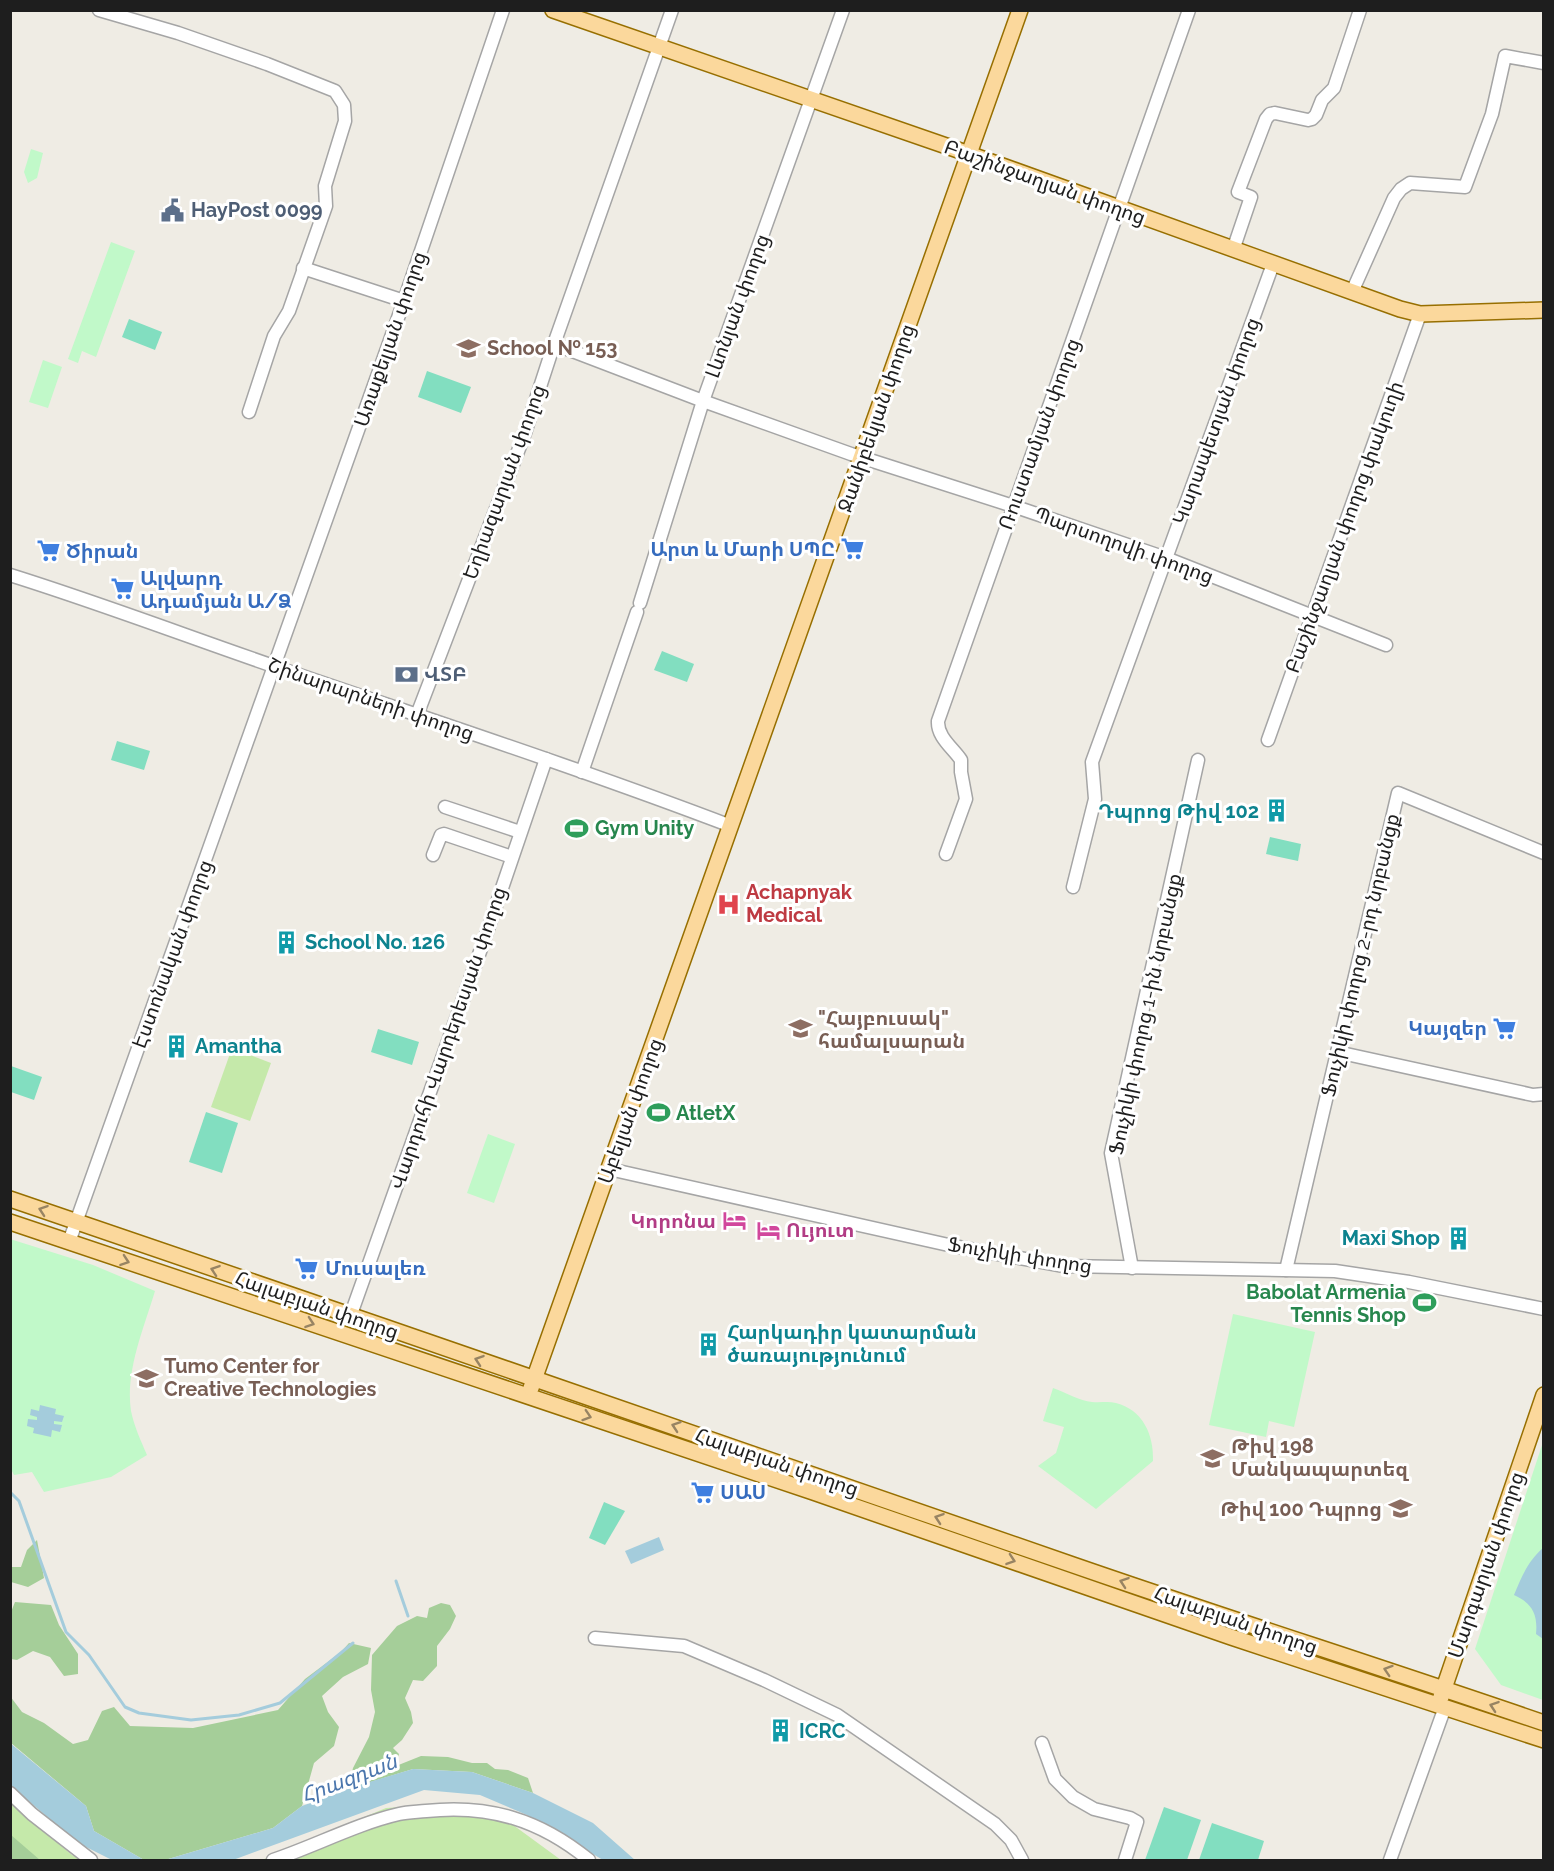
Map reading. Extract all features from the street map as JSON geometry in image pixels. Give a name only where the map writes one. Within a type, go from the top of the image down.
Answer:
[{"type":"main road","name":"Բաշինջաղյան փողոց","points":[[553,10],[970,154],[1233,250],[1420,314],[1544,310]]},
{"type":"main road","name":"Ջանիբեկյան փողոց","points":[[731,826],[1020,10]]},
{"type":"main road","name":"Աբելյան փողոց","points":[[528,1396],[731,826]]},
{"type":"main road","name":"Հալաբյան փողոց","points":[[10,1199],[1093,1572],[1544,1723]]},
{"type":"main road","name":"Հալաբյան փողոց","points":[[10,1222],[878,1514],[1220,1633],[1544,1740]]},
{"type":"main road","name":"Մարգարյան փողոց","points":[[1442,1706],[1544,1395]]},
{"type":"main road","name":"Մարգարյան փողոց","points":[[1447,1690],[1528,1461],[1544,1409]]},
{"type":"main road","points":[[648,1437],[645,1425],[654,1419]]},
{"type":"main road","points":[[878,1514],[885,1510],[886,1503],[882,1498]]},
{"type":"street","points":[[99,10],[136,16],[256,60],[334,91],[344,105],[345,121],[325,186],[326,206],[289,311],[274,336],[249,412]]},
{"type":"street","name":"Առաքելյան փողոց","points":[[275,666],[404,301],[503,10]]},
{"type":"street","name":"Եղիազարյան փողոց","points":[[417,715],[525,433],[554,344],[672,10]]},
{"type":"street","name":"Լևոնյան փողոց","points":[[582,772],[638,608],[703,401],[843,10]]},
{"type":"street","name":"Ռուստամյան փողոց","points":[[946,854],[965,804],[966,794],[961,760],[942,736],[938,721],[1189,10]]},
{"type":"street","points":[[1233,250],[1251,197],[1238,192],[1266,119],[1270,114],[1275,113],[1312,119],[1322,100],[1334,88],[1359,15]]},
{"type":"street","points":[[1352,292],[1394,198],[1401,189],[1410,183],[1465,187],[1492,114],[1505,56],[1544,63]]},
{"type":"street","name":"Կարապետյան փողոց","points":[[1073,887],[1095,798],[1092,762],[1273,264]]},
{"type":"street","points":[[303,268],[404,301]]},
{"type":"street","name":"Բաշինջաղյան փողոց փակուղի","points":[[1268,740],[1420,314]]},
{"type":"street","name":"Պարսողովի փողոց","points":[[554,344],[862,458],[1166,558],[1386,645]]},
{"type":"street","name":"Շինարարների փողոց","points":[[10,575],[546,759],[731,826]]},
{"type":"street","name":"Էստոնական փողոց","points":[[69,1242],[275,666]]},
{"type":"street","name":"Վարդուհի Վարդերեսյան փողոց","points":[[350,1317],[546,759]]},
{"type":"street","name":"Ֆուչիկի փողոց 1-ին նրբանցք","points":[[1132,1268],[1111,1153],[1198,760]]},
{"type":"street","name":"Ֆուչիկի փողոց 2-րդ նրբանցք","points":[[1286,1270],[1398,793],[1544,853]]},
{"type":"street","points":[[445,807],[520,832]]},
{"type":"street","points":[[433,855],[444,834],[512,857]]},
{"type":"street","points":[[1337,1052],[1526,1093],[1544,1094]]},
{"type":"street","name":"Ֆուչիկի փողոց","points":[[609,1169],[960,1247],[1064,1266],[1335,1271],[1396,1280],[1544,1309]]},
{"type":"street","points":[[595,1638],[684,1646],[764,1680],[837,1715],[995,1824],[1011,1840],[1023,1860]]},
{"type":"street","name":"Մարգարյան փողոց","points":[[1390,1860],[1433,1736],[1433,1719],[1442,1706]]},
{"type":"street","points":[[1042,1743],[1055,1779],[1073,1797],[1094,1809],[1130,1818],[1137,1822],[1125,1860]]},
{"type":"street","points":[[10,1793],[32,1814],[91,1860]]},
{"type":"street","points":[[273,1860],[399,1814],[445,1809],[478,1810],[520,1819],[566,1842],[589,1860]]},
{"type":"green space","points":[[31,149],[43,153],[37,178],[28,183],[24,172]]},
{"type":"green space","points":[[111,242],[135,251],[96,357],[82,351],[78,363],[68,359]]},
{"type":"green space","points":[[129,319],[162,332],[155,350],[122,337]]},
{"type":"green space","points":[[43,360],[62,367],[48,408],[29,402]]},
{"type":"green space","points":[[427,371],[471,387],[461,413],[418,397]]},
{"type":"green space","points":[[662,651],[694,664],[687,682],[654,670]]},
{"type":"green space","points":[[117,741],[150,751],[144,770],[111,760]]},
{"type":"green space","points":[[1270,837],[1301,844],[1298,861],[1266,854]]},
{"type":"green space","points":[[378,1029],[419,1042],[412,1065],[371,1052]]},
{"type":"green space","points":[[232,1048],[271,1063],[250,1121],[211,1107]]},
{"type":"green space","points":[[11,1066],[42,1077],[34,1100],[11,1092]]},
{"type":"green space","points":[[206,1112],[238,1123],[222,1173],[189,1162]]},
{"type":"green space","points":[[488,1134],[515,1144],[494,1203],[467,1193]]},
{"type":"green space","points":[[10,1239],[93,1265],[155,1291],[133,1365],[130,1396],[134,1422],[147,1455],[111,1477],[44,1492],[32,1472],[14,1475],[11,1469]]},
{"type":"green space","points":[[1233,1314],[1315,1332],[1294,1427],[1269,1421],[1266,1437],[1209,1425]]},
{"type":"green space","points":[[1053,1388],[1087,1401],[1113,1402],[1125,1406],[1140,1418],[1149,1433],[1153,1461],[1096,1509],[1038,1466],[1056,1453],[1064,1427],[1043,1421]]},
{"type":"green space","points":[[1543,1442],[1543,1700],[1501,1685],[1475,1649]]},
{"type":"green space","points":[[604,1502],[625,1511],[605,1545],[589,1538]]},
{"type":"green space","points":[[37,1540],[44,1578],[28,1587],[11,1582],[11,1567],[21,1567],[27,1550]]},
{"type":"green space","points":[[15,1602],[51,1605],[59,1625],[78,1654],[78,1674],[64,1676],[50,1657],[33,1651],[17,1660],[11,1659],[11,1612]]},
{"type":"green space","points":[[441,1603],[450,1605],[456,1616],[450,1629],[437,1646],[437,1666],[423,1681],[413,1680],[405,1698],[413,1723],[402,1740],[393,1748],[399,1754],[397,1760],[382,1767],[381,1772],[421,1756],[448,1757],[472,1763],[487,1763],[495,1769],[508,1770],[528,1778],[533,1793],[472,1772],[413,1769],[348,1789],[353,1768],[369,1737],[375,1712],[371,1690],[372,1655],[397,1626],[417,1616],[427,1618],[429,1608]]},
{"type":"green space","points":[[349,1643],[371,1648],[368,1664],[343,1677],[322,1696],[328,1712],[339,1727],[334,1746],[314,1763],[302,1806],[273,1828],[165,1860],[144,1860],[94,1831],[86,1806],[11,1743],[10,1696],[22,1712],[44,1723],[73,1744],[88,1740],[102,1711],[114,1707],[130,1726],[193,1728],[278,1710],[305,1679],[341,1652]]},
{"type":"green space","points":[[10,1803],[72,1855],[81,1860],[11,1860]]},
{"type":"green space","points":[[436,1805],[494,1811],[561,1860],[260,1860],[304,1849],[340,1827],[386,1808]]},
{"type":"green space","points":[[1164,1807],[1201,1820],[1187,1860],[1145,1860]]},
{"type":"green space","points":[[1212,1823],[1264,1841],[1258,1860],[1199,1860]]},
{"type":"green space","points":[[11,1835],[40,1860],[11,1860]]},
{"type":"water","points":[[40,1405],[56,1409],[55,1414],[64,1416],[62,1422],[54,1421],[54,1424],[62,1425],[60,1432],[52,1430],[51,1437],[33,1433],[34,1428],[27,1426],[28,1419],[37,1420],[37,1417],[30,1415],[31,1409],[39,1411]]},
{"type":"water","points":[[659,1537],[664,1550],[631,1564],[625,1551]]},
{"type":"water","points":[[1543,1548],[1543,1639],[1536,1634],[1535,1615],[1532,1610],[1514,1595],[1529,1564]]},
{"type":"water","points":[[10,1743],[86,1806],[94,1831],[144,1860],[112,1860],[78,1843],[11,1786]]},
{"type":"water","points":[[413,1769],[472,1772],[533,1793],[593,1823],[635,1860],[603,1860],[527,1815],[480,1795],[424,1790],[233,1860],[165,1860],[273,1828],[302,1806],[356,1786]]},
{"type":"waterway","points":[[10,1492],[19,1501],[66,1632],[89,1655],[125,1707],[139,1713],[191,1720],[239,1715],[280,1703],[353,1643]]},
{"type":"waterway","points":[[396,1581],[408,1616]]},
{"type":"place","name":"HayPost 0099","points":[[173,210]]},
{"type":"place","name":"School № 153","points":[[469,348]]},
{"type":"place","name":"Արտ և Մարի ՍՊԸ","points":[[853,549]]},
{"type":"place","name":"Ծիրան","points":[[48,551]]},
{"type":"place","name":"Ալվարդ Ադամյան Ա/Ձ","points":[[122,589]]},
{"type":"place","name":"ՎՏԲ","points":[[406,674]]},
{"type":"place","name":"Դպրոց Թիվ 102","points":[[1277,811]]},
{"type":"place","name":"Gym Unity","points":[[577,828]]},
{"type":"place","name":"Achapnyak Medical","points":[[728,904]]},
{"type":"place","name":"School No. 126","points":[[287,942]]},
{"type":"place","name":"Կայզեր","points":[[1505,1028]]},
{"type":"place","name":"\"Հայբուսակ\" համալսարան","points":[[800,1029]]},
{"type":"place","name":"Amantha","points":[[177,1046]]},
{"type":"place","name":"AtletX","points":[[658,1113]]},
{"type":"place","name":"Կորոնա","points":[[734,1221]]},
{"type":"place","name":"Ույուտ","points":[[768,1230]]},
{"type":"place","name":"Maxi Shop","points":[[1458,1238]]},
{"type":"place","name":"Մուսալեռ","points":[[307,1268]]},
{"type":"place","name":"Babolat Armenia Tennis Shop","points":[[1424,1303]]},
{"type":"place","name":"Հարկադիր կատարման ծառայությունում","points":[[709,1344]]},
{"type":"place","name":"Tumo Center for Creative Technologies","points":[[146,1378]]},
{"type":"place","name":"Թիվ 198 Մանկապարտեզ","points":[[1213,1458]]},
{"type":"place","name":"ՍԱՍ","points":[[702,1492]]},
{"type":"place","name":"Թիվ 100 Դպրոց","points":[[1400,1509]]},
{"type":"place","name":"ICRC","points":[[781,1731]]},
{"type":"water label","name":"Հրազդան","points":[[349,1778]]}]
